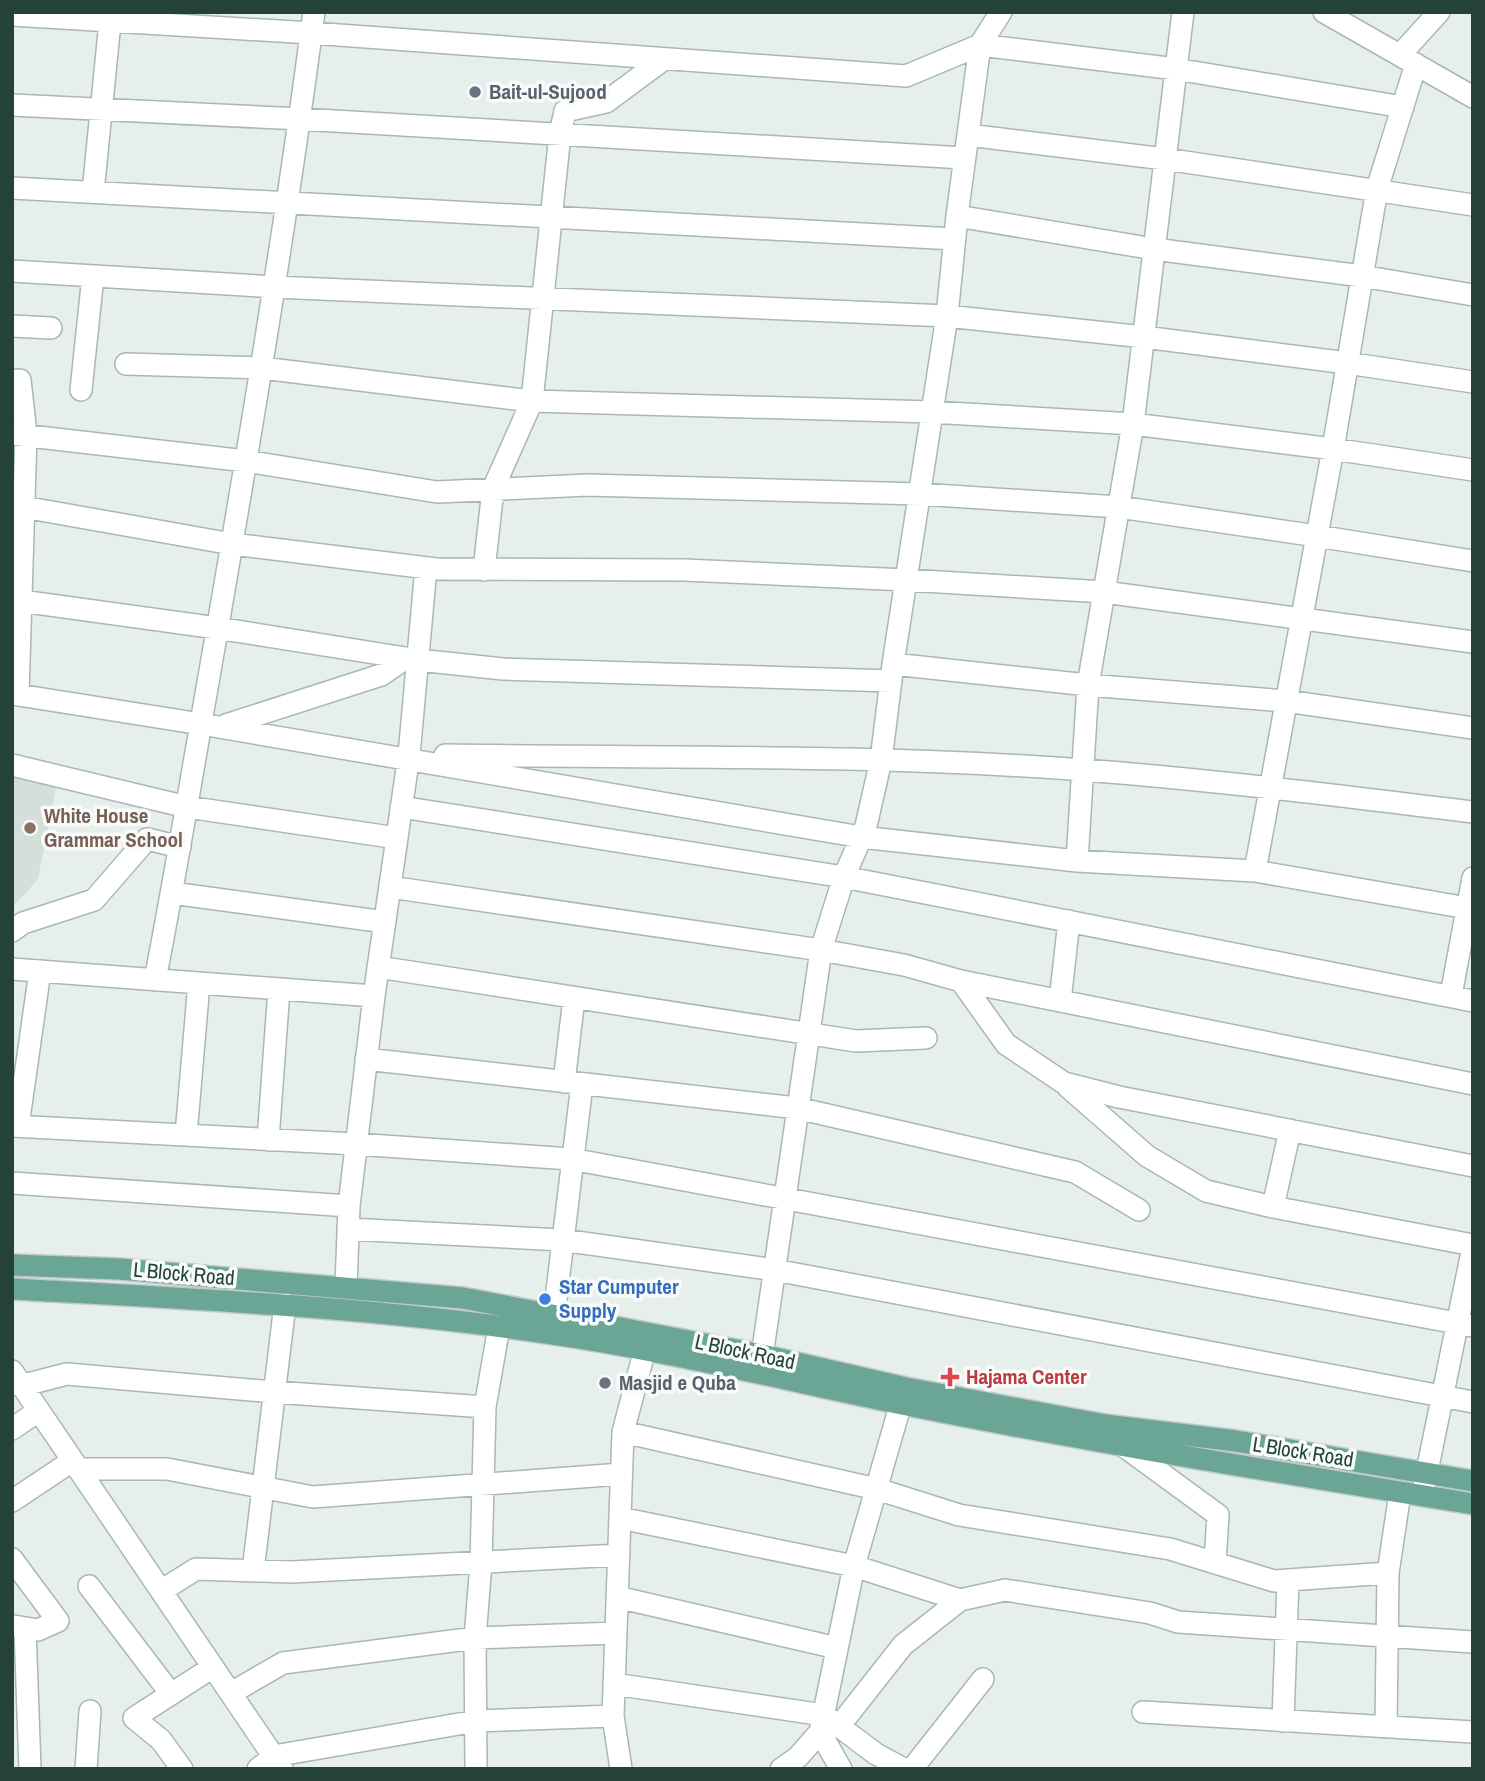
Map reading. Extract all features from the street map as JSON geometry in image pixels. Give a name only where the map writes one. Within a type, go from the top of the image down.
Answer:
[{"type":"main road","name":"L Block Road","points":[[12,1265],[119,1269],[463,1298],[645,1349],[761,1364],[901,1403],[1125,1447],[1473,1504]]},
{"type":"main road","name":"L Block Road","points":[[12,1289],[285,1304],[499,1326],[553,1324],[1105,1425],[1236,1441],[1427,1471],[1473,1481]]},
{"type":"street","points":[[976,12],[991,28],[1176,69],[1403,107]]},
{"type":"street","points":[[1077,861],[1088,685],[1133,424],[1183,12]]},
{"type":"street","points":[[1255,871],[1333,449],[1377,189],[1403,107],[1408,60],[1439,12]]},
{"type":"street","points":[[1332,14],[1473,97]]},
{"type":"street","points":[[12,15],[313,23],[664,59],[906,76],[991,28]]},
{"type":"street","points":[[93,192],[111,17]]},
{"type":"street","points":[[155,980],[187,807],[211,725],[217,628],[289,203],[313,23]]},
{"type":"street","points":[[761,1364],[821,950],[844,877],[861,837],[881,760],[947,316],[964,158],[991,28]]},
{"type":"street","points":[[484,570],[493,489],[532,401],[560,134],[565,111],[606,102],[664,59]]},
{"type":"street","points":[[12,105],[964,158]]},
{"type":"street","points":[[968,135],[1165,159],[1473,205]]},
{"type":"street","points":[[12,188],[954,239]]},
{"type":"street","points":[[957,216],[1154,249],[1362,276],[1473,295]]},
{"type":"street","points":[[12,271],[275,287],[947,316],[1144,337],[1473,382]]},
{"type":"street","points":[[82,390],[93,276]]},
{"type":"street","points":[[12,326],[51,328]]},
{"type":"street","points":[[126,364],[262,368],[532,401],[932,412],[1133,424],[1473,470]]},
{"type":"street","points":[[12,381],[20,380],[17,564],[21,601],[16,634],[15,694],[409,757],[861,837],[1077,861],[1255,871],[1470,909]]},
{"type":"street","points":[[19,434],[246,461],[437,492],[589,485],[920,494],[1119,507],[1473,561]]},
{"type":"street","points":[[18,506],[232,544],[426,568],[684,570],[1104,592],[1473,642]]},
{"type":"street","points":[[346,1287],[349,1206],[374,996],[409,757],[412,659],[426,568]]},
{"type":"street","points":[[21,601],[412,659],[503,669],[892,672],[1286,701],[1473,728]]},
{"type":"street","points":[[211,725],[381,675],[412,659]]},
{"type":"street","points":[[409,757],[881,760],[1083,770],[1270,787],[1473,811]]},
{"type":"street","points":[[12,765],[187,807],[397,838]]},
{"type":"street","points":[[401,807],[844,877],[1473,1001]]},
{"type":"street","points":[[12,930],[23,923],[94,900],[147,839],[180,847]]},
{"type":"street","points":[[1451,995],[1470,909],[1473,878]]},
{"type":"street","points":[[390,887],[821,950],[904,965],[961,981],[1473,1084]]},
{"type":"street","points":[[172,893],[385,922]]},
{"type":"street","points":[[1060,1001],[1069,921]]},
{"type":"street","points":[[378,967],[808,1035],[856,1041],[926,1038]]},
{"type":"street","points":[[12,969],[374,996]]},
{"type":"street","points":[[40,971],[15,1126],[356,1144],[571,1159],[1464,1325]]},
{"type":"street","points":[[961,981],[1006,1044],[1063,1083],[1147,1156],[1206,1191],[1273,1207],[1473,1246],[1464,1325],[1442,1396],[1422,1496]]},
{"type":"street","points":[[186,1135],[199,983]]},
{"type":"street","points":[[268,1140],[279,989]]},
{"type":"street","points":[[553,1324],[571,1159],[573,998]]},
{"type":"street","points":[[366,1059],[797,1108],[1075,1172],[1139,1210]]},
{"type":"street","points":[[1063,1083],[1119,1097],[1473,1166]]},
{"type":"street","points":[[1273,1207],[1290,1130]]},
{"type":"street","points":[[12,1182],[349,1206]]},
{"type":"street","points":[[348,1229],[562,1240],[775,1270],[1473,1402]]},
{"type":"street","points":[[253,1571],[285,1304]]},
{"type":"street","points":[[476,1769],[475,1639],[481,1563],[485,1406],[499,1326]]},
{"type":"street","points":[[621,1769],[613,1716],[623,1432],[645,1349]]},
{"type":"street","points":[[485,1406],[274,1392],[67,1374],[16,1378],[214,1667],[271,1765],[476,1721],[613,1716]]},
{"type":"street","points":[[841,1769],[828,1724],[837,1648],[854,1566],[901,1403]]},
{"type":"street","points":[[12,1429],[38,1411]]},
{"type":"street","points":[[623,1432],[877,1489],[959,1515],[1170,1549],[1274,1581],[1388,1573]]},
{"type":"street","points":[[1125,1447],[1217,1516],[1215,1563]]},
{"type":"street","points":[[12,1501],[75,1465],[167,1469],[313,1497],[621,1474]]},
{"type":"street","points":[[1386,1727],[1388,1573],[1400,1493]]},
{"type":"street","points":[[620,1518],[854,1566],[960,1600]]},
{"type":"street","points":[[161,1591],[196,1569],[292,1572],[619,1555]]},
{"type":"street","points":[[12,1559],[58,1621],[38,1630],[19,1627],[30,1769]]},
{"type":"street","points":[[1283,1721],[1288,1580]]},
{"type":"street","points":[[89,1587],[171,1695]]},
{"type":"street","points":[[781,1769],[798,1757],[903,1645],[960,1600],[1005,1590],[1150,1613],[1178,1622],[1473,1642]]},
{"type":"street","points":[[617,1597],[837,1648]]},
{"type":"street","points":[[231,1693],[283,1663],[475,1639],[616,1633]]},
{"type":"street","points":[[182,1769],[161,1740],[134,1718],[214,1667]]},
{"type":"street","points":[[912,1769],[983,1679]]},
{"type":"street","points":[[614,1684],[828,1724],[904,1769]]},
{"type":"street","points":[[86,1769],[90,1711]]},
{"type":"street","points":[[1143,1712],[1473,1732]]},
{"type":"shaded area","name":"White House Grammar School","points":[[12,765],[58,776],[38,879],[12,908]]},
{"type":"place","name":"Bait-ul-Sujood","points":[[475,92]]},
{"type":"place","name":"White House Grammar School","points":[[30,828]]},
{"type":"place","name":"Star Cumputer Supply","points":[[545,1299]]},
{"type":"place","name":"Hajama Center","points":[[950,1377]]},
{"type":"place","name":"Masjid e Quba","points":[[605,1383]]}]
